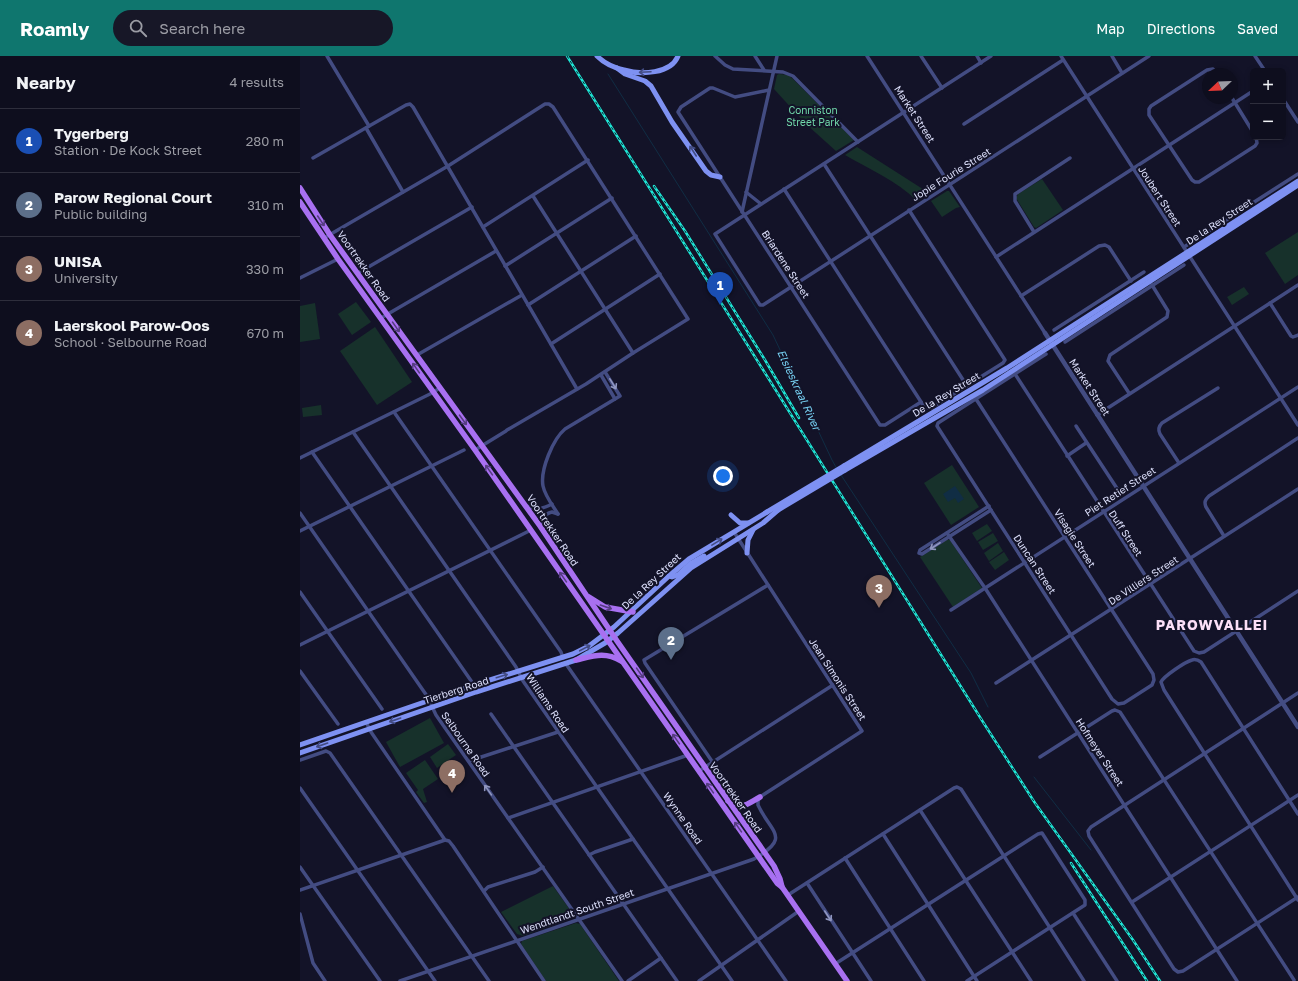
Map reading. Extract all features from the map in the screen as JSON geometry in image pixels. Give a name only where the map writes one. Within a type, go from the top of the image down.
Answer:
[{"type":"main road","points":[[597,56],[625,74],[644,81],[651,86],[672,122],[706,171],[711,175],[720,177]]},
{"type":"main road","points":[[617,68],[635,72],[657,71],[670,66],[675,62],[678,56]]},
{"type":"main road","name":"De la Rey Street","points":[[612,633],[689,558],[767,512],[983,390],[1051,343],[1298,181]]},
{"type":"main road","name":"De la Rey Street","points":[[1188,254],[1298,185]]},
{"type":"main road","name":"Voortrekker Road","points":[[300,188],[330,235],[526,506],[584,593],[764,853],[780,879],[782,888]]},
{"type":"main road","name":"Voortrekker Road","points":[[300,202],[338,259],[382,318],[847,981]]},
{"type":"main road","name":"De la Rey Street","points":[[612,633],[691,568],[754,529],[778,510],[845,468]]},
{"type":"main road","points":[[731,515],[740,523],[748,524]]},
{"type":"main road","points":[[747,553],[748,540],[754,529]]},
{"type":"main road","points":[[669,576],[676,576],[695,561],[714,553]]},
{"type":"main road","points":[[584,593],[604,606],[632,612]]},
{"type":"main road","name":"Tierberg Road","points":[[300,753],[566,664],[576,660],[612,633]]},
{"type":"main road","name":"Tierberg Road","points":[[300,745],[474,685],[564,658],[606,638]]},
{"type":"main road","points":[[576,660],[603,654],[612,656],[623,662]]},
{"type":"main road","points":[[728,800],[739,806],[744,806],[760,797]]},
{"type":"street","points":[[327,56],[403,192]]},
{"type":"street","points":[[715,56],[731,68],[786,72],[793,76],[858,142]]},
{"type":"street","points":[[754,56],[764,70]]},
{"type":"street","points":[[743,213],[746,192],[777,56]]},
{"type":"street","name":"Market Street","points":[[867,56],[1298,727]]},
{"type":"street","points":[[921,56],[942,88]]},
{"type":"street","points":[[977,56],[981,63]]},
{"type":"street","points":[[743,213],[761,204],[991,56]]},
{"type":"street","name":"Joubert Street","points":[[1060,56],[1298,425]]},
{"type":"street","points":[[1112,56],[1122,73]]},
{"type":"street","name":"Jopie Fourie Street","points":[[743,213],[715,234],[761,305],[1149,56]]},
{"type":"street","points":[[1255,56],[1263,68]]},
{"type":"street","points":[[964,124],[1063,60]]},
{"type":"street","points":[[1202,73],[1149,108],[1149,115],[1192,180],[1196,183],[1255,146],[1256,140]]},
{"type":"street","name":"Briardene Street","points":[[769,90],[735,96],[712,88],[681,107],[678,111],[881,426]]},
{"type":"street","points":[[1238,101],[1250,93]]},
{"type":"street","points":[[313,158],[410,104],[448,166],[577,389]]},
{"type":"street","points":[[324,238],[448,166],[545,104],[553,107],[688,319],[605,372],[475,450]]},
{"type":"street","points":[[996,257],[1233,104]]},
{"type":"street","points":[[1236,104],[1250,127]]},
{"type":"street","points":[[1286,104],[1298,122]]},
{"type":"street","points":[[1034,232],[1015,201],[1015,194],[1070,158]]},
{"type":"street","points":[[483,227],[588,160]]},
{"type":"street","points":[[824,164],[967,386]]},
{"type":"street","name":"De la Rey Street","points":[[1184,247],[1298,174]]},
{"type":"street","points":[[784,189],[921,402]]},
{"type":"street","points":[[746,192],[761,204]]},
{"type":"street","points":[[533,196],[633,353]]},
{"type":"street","points":[[505,266],[612,198]]},
{"type":"street","points":[[358,273],[472,207]]},
{"type":"street","name":"De la Rey Street","points":[[881,426],[885,425],[921,402],[926,408],[932,408],[1004,363],[1005,358],[909,210]]},
{"type":"street","points":[[528,305],[636,236]]},
{"type":"street","points":[[1022,296],[1104,244],[1109,247],[1131,281]]},
{"type":"street","points":[[382,318],[496,250]]},
{"type":"street","points":[[300,278],[338,259]]},
{"type":"street","points":[[1064,342],[1184,265]]},
{"type":"street","points":[[1054,330],[1144,272]]},
{"type":"street","points":[[551,344],[660,274]]},
{"type":"street","points":[[1129,393],[1108,361],[1108,357],[1167,317],[1168,311],[1152,285]]},
{"type":"street","points":[[1097,414],[1298,285]]},
{"type":"street","points":[[417,355],[522,294]]},
{"type":"street","points":[[1270,303],[1291,336],[1293,337],[1298,335]]},
{"type":"street","name":"De la Rey Street","points":[[937,425],[1046,354]]},
{"type":"street","points":[[543,531],[542,520],[545,516],[552,512],[558,514],[548,498],[543,486],[543,476],[547,458],[560,433],[620,396],[605,372]]},
{"type":"street","name":"Duff Street","points":[[1015,374],[1193,650],[1197,653],[1204,652],[1236,630]]},
{"type":"street","points":[[600,375],[615,399]]},
{"type":"street","name":"Piet Retief Street","points":[[951,610],[1298,387]]},
{"type":"street","points":[[300,458],[440,388]]},
{"type":"street","points":[[1179,463],[1160,434],[1160,426],[1162,423],[1218,388]]},
{"type":"street","name":"Visagie Street","points":[[976,399],[1152,674],[1154,680],[1149,687],[1124,703]]},
{"type":"street","points":[[394,412],[564,658]]},
{"type":"street","name":"Duncan Street","points":[[937,425],[1112,699],[1118,704],[1124,703]]},
{"type":"street","points":[[1076,426],[1120,493]]},
{"type":"street","name":"Williams Road","points":[[353,432],[518,671],[521,678],[558,732],[732,981]]},
{"type":"street","points":[[1224,536],[1206,507],[1206,499],[1298,438]]},
{"type":"street","points":[[1067,456],[1086,443]]},
{"type":"street","points":[[300,531],[464,450]]},
{"type":"street","points":[[312,452],[474,685]]},
{"type":"street","name":"De Villiers Street","points":[[996,683],[1298,489]]},
{"type":"street","points":[[545,507],[548,498]]},
{"type":"street","points":[[526,506],[537,509],[552,504]]},
{"type":"street","points":[[948,535],[920,550],[920,553],[922,554],[990,508]]},
{"type":"street","name":"Selbourne Road","points":[[300,514],[429,700],[432,708],[622,981]]},
{"type":"street","points":[[300,645],[531,530]]},
{"type":"street","name":"Jean Simonis Street","points":[[734,532],[862,731],[760,797]]},
{"type":"street","name":"Hofmeyer Street","points":[[948,535],[985,588],[1237,981]]},
{"type":"street","points":[[736,798],[644,660],[768,585]]},
{"type":"street","points":[[1236,630],[1298,591]]},
{"type":"street","points":[[300,592],[382,709]]},
{"type":"street","points":[[1298,693],[1243,729],[1204,754],[1164,779],[1124,806],[1090,827],[1088,831],[1089,836],[1174,969],[1178,972],[1183,971],[1298,898],[1250,826],[1204,754],[1164,690],[1161,682],[1165,677],[1190,660],[1200,662],[1243,729],[1298,814]]},
{"type":"street","name":"Wynne Road","points":[[566,664],[786,981]]},
{"type":"street","points":[[300,670],[338,724]]},
{"type":"street","points":[[699,772],[833,685]]},
{"type":"street","points":[[1040,757],[1112,711],[1118,710],[1123,714],[1293,980],[1298,977]]},
{"type":"street","points":[[491,714],[677,981]]},
{"type":"street","points":[[366,722],[369,729],[445,840],[451,843],[544,981]]},
{"type":"street","points":[[469,761],[558,732]]},
{"type":"street","points":[[300,760],[326,751],[329,752],[490,981]]},
{"type":"street","points":[[508,818],[688,755]]},
{"type":"street","points":[[788,895],[957,787],[960,788],[1084,981]]},
{"type":"street","points":[[300,788],[435,981]]},
{"type":"street","points":[[1132,902],[1298,795]]},
{"type":"street","points":[[760,797],[758,805],[776,836],[774,844],[764,853]]},
{"type":"street","points":[[920,810],[1031,981]]},
{"type":"street","points":[[835,964],[1003,856],[1042,833],[1086,903],[1073,913],[967,981]]},
{"type":"street","points":[[883,834],[978,981]]},
{"type":"street","points":[[589,855],[633,839]]},
{"type":"street","points":[[300,890],[445,840]]},
{"type":"street","name":"Wendtlandt South Street","points":[[400,981],[579,920],[764,853]]},
{"type":"street","points":[[845,858],[924,981]]},
{"type":"street","points":[[300,867],[380,981]]},
{"type":"street","points":[[484,891],[488,887],[535,872],[543,867]]},
{"type":"street","points":[[807,883],[871,981]]},
{"type":"street","points":[[699,981],[799,911]]},
{"type":"street","points":[[1073,913],[1117,981]]},
{"type":"street","points":[[300,914],[313,963],[325,981]]},
{"type":"street","points":[[628,981],[661,958]]},
{"type":"green space","name":"Conniston Street Park","points":[[777,75],[788,75],[793,79],[854,140],[836,151],[806,124],[774,89]]},
{"type":"green space","points":[[857,147],[929,193],[917,201],[892,181],[845,155]]},
{"type":"green space","points":[[1042,179],[1063,210],[1036,228],[1016,198],[1018,194]]},
{"type":"green space","points":[[949,191],[960,207],[942,217],[931,201]]},
{"type":"green space","points":[[1298,232],[1298,275],[1285,284],[1265,253]]},
{"type":"green space","points":[[1244,287],[1249,294],[1232,305],[1227,297]]},
{"type":"green space","points":[[356,302],[371,322],[352,335],[338,314]]},
{"type":"green space","points":[[315,303],[320,339],[300,342],[300,306]]},
{"type":"green space","points":[[375,327],[412,382],[377,405],[340,351]]},
{"type":"green space","points":[[321,405],[322,415],[303,417],[302,408]]},
{"type":"green space","points":[[952,465],[979,507],[951,525],[924,483]]},
{"type":"green space","points":[[987,524],[992,531],[977,541],[972,533]]},
{"type":"green space","points":[[993,533],[998,541],[983,550],[978,542]]},
{"type":"green space","points":[[947,540],[950,540],[982,588],[953,607],[920,557]]},
{"type":"green space","points":[[998,543],[1003,551],[989,561],[984,553]]},
{"type":"green space","points":[[1004,552],[1009,560],[995,570],[989,562]]},
{"type":"green space","points":[[430,718],[444,743],[400,767],[386,742]]},
{"type":"green space","points":[[448,744],[456,755],[437,768],[430,757]]},
{"type":"green space","points":[[425,760],[438,779],[423,789],[427,802],[424,803],[416,792],[418,790],[406,773]]},
{"type":"green space","points":[[553,886],[573,914],[570,919],[523,936],[517,934],[501,912]]},
{"type":"green space","points":[[576,923],[580,924],[619,981],[546,981],[521,944],[522,941]]},
{"type":"water","points":[[955,486],[964,499],[958,503],[955,498],[948,502],[943,494]]},
{"type":"waterway","name":"Elsieskraal River","points":[[608,74],[773,335],[837,469]]},
{"type":"waterway","name":"Elsieskraal River","points":[[841,475],[971,673],[988,707]]},
{"type":"waterway","name":"Elsieskraal River","points":[[1034,777],[1091,850]]},
{"type":"railway","points":[[567,56],[983,722],[1035,803],[1133,940],[1160,981]]},
{"type":"railway","points":[[654,186],[685,231],[799,418]]},
{"type":"railway","points":[[1071,863],[1147,981]]},
{"type":"place","name":"Tygerberg","points":[[720,305]]},
{"type":"place","name":"UNISA","points":[[879,608]]},
{"type":"place","name":"Parow Regional Court","points":[[671,660]]},
{"type":"place","name":"Laerskool Parow-Oos","points":[[452,793]]},
{"type":"district","name":"PAROWVALLEI","points":[[1212,625]]}]
